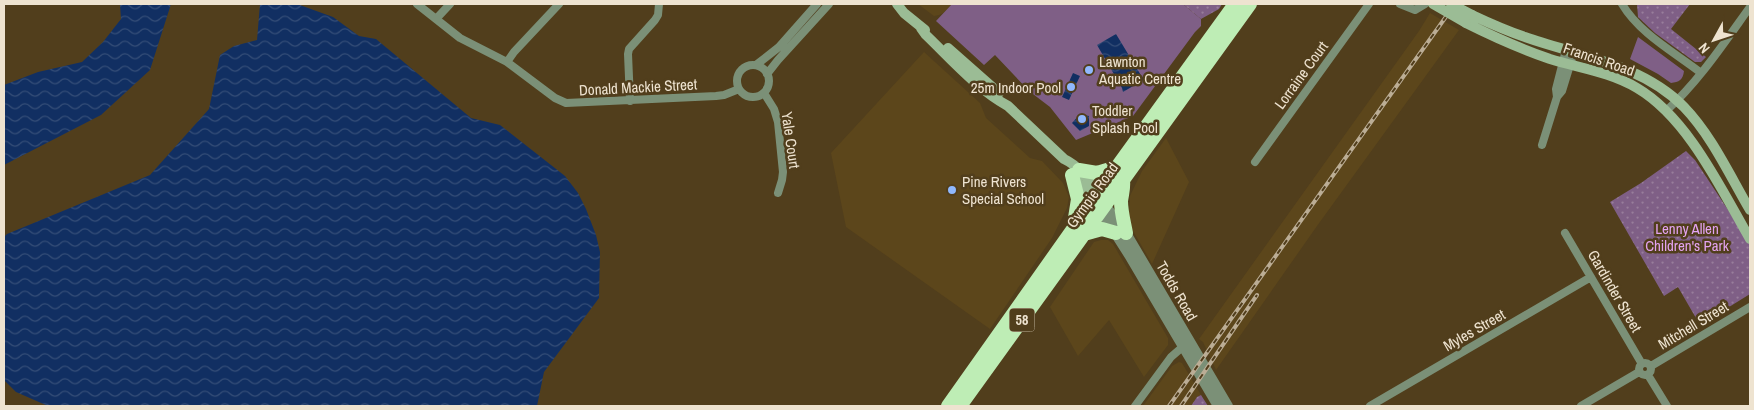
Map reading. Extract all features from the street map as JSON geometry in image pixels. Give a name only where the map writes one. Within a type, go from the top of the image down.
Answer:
[{"type":"highway","name":"Gympie Road","points":[[960,406],[1099,202],[1116,167],[1235,4]]},
{"type":"highway","name":"Gympie Road","points":[[1099,202],[1123,180],[1250,4]]},
{"type":"highway","points":[[1116,167],[1097,173],[1076,172],[1079,231],[1102,228],[1121,233],[1123,180]]},
{"type":"highway","name":"Gympie Road","points":[[948,406],[1079,231]]},
{"type":"main road","points":[[888,4],[904,13]]},
{"type":"main road","points":[[897,4],[920,28],[928,32],[970,66],[1064,160],[1072,163],[1076,172],[1099,202]]},
{"type":"main road","name":"Francis Road","points":[[1433,4],[1469,19],[1640,75],[1677,100],[1701,128],[1750,210]]},
{"type":"main road","name":"Francis Road","points":[[1451,4],[1469,19],[1513,45],[1598,71],[1636,87],[1666,111],[1696,149],[1750,239]]},
{"type":"street","name":"Donald Mackie Street","points":[[417,4],[460,38],[507,62],[555,98],[566,103],[716,96],[739,89]]},
{"type":"street","points":[[436,19],[450,4]]},
{"type":"street","points":[[507,62],[559,4]]},
{"type":"street","points":[[630,101],[629,49],[655,20],[658,15],[659,4]]},
{"type":"street","points":[[756,65],[779,47],[818,4]]},
{"type":"street","points":[[767,74],[829,4]]},
{"type":"street","name":"Lorraine Court","points":[[1255,162],[1369,4]]},
{"type":"street","points":[[1400,4],[1415,10],[1425,4]]},
{"type":"street","points":[[1622,4],[1630,17],[1644,31],[1701,73]]},
{"type":"street","points":[[1666,111],[1701,73],[1750,7]]},
{"type":"street","points":[[1542,144],[1557,97],[1562,91],[1570,51]]},
{"type":"street","points":[[756,65],[761,67],[767,74],[769,82],[764,93],[757,97],[748,96],[739,89],[737,79],[742,69],[756,65]]},
{"type":"street","name":"Yale Court","points":[[764,93],[774,109],[778,122],[783,172],[778,193]]},
{"type":"street","name":"Todds Road","points":[[1099,202],[1121,233],[1186,344],[1218,406]]},
{"type":"street","name":"Gardinder Street","points":[[1565,233],[1642,364]]},
{"type":"street","name":"Myles Street","points":[[1370,406],[1591,277]]},
{"type":"street","name":"Mitchell Street","points":[[1650,366],[1750,307]]},
{"type":"street","points":[[1135,406],[1171,356],[1186,344]]},
{"type":"street","name":"Todds Road","points":[[1186,344],[1228,406]]},
{"type":"street","points":[[1640,372],[1639,368],[1642,364],[1648,363],[1651,370],[1648,375]]},
{"type":"street","points":[[1640,372],[1648,375],[1667,406]]},
{"type":"street","points":[[1581,406],[1640,372]]},
{"type":"shaded area","points":[[918,4],[952,4],[943,13],[934,16]]},
{"type":"shaded area","points":[[1430,13],[1459,30],[1317,226],[1216,370],[1203,342],[1199,339]]},
{"type":"shaded area","name":"Pine Rivers Special School","points":[[924,52],[980,103],[986,118],[1030,158],[1042,161],[1063,183],[1069,197],[1067,208],[1052,238],[990,329],[846,227],[831,153]]},
{"type":"shaded area","points":[[1166,138],[1189,182],[1152,264],[1132,229],[1129,217],[1130,196],[1142,171]]},
{"type":"shaded area","points":[[1108,240],[1113,244],[1168,338],[1168,345],[1144,377],[1109,320],[1078,356],[1050,307],[1094,242]]},
{"type":"shaded area","points":[[1179,362],[1182,363],[1201,395],[1197,397],[1191,406],[1143,406],[1172,366]]},
{"type":"green space","name":"Lawnton Aquatic Centre","points":[[952,4],[1183,4],[1201,19],[1201,26],[1133,116],[1076,140],[1050,107],[1029,91],[995,55],[984,65],[936,21]]},
{"type":"green space","points":[[1183,4],[1222,4],[1219,9],[1201,19]]},
{"type":"green space","points":[[1637,4],[1690,4],[1671,29],[1706,57],[1701,62],[1695,62],[1655,33],[1638,17]]},
{"type":"green space","points":[[1638,37],[1684,71],[1683,77],[1671,83],[1630,59]]},
{"type":"green space","name":"Lenny Allen Children's Park","points":[[1686,151],[1695,160],[1750,243],[1750,294],[1700,325],[1678,287],[1664,296],[1610,202]]},
{"type":"green space","points":[[1201,395],[1208,406],[1191,406],[1197,397]]},
{"type":"water","points":[[120,4],[171,4],[150,70],[101,115],[4,165],[4,85],[38,72],[82,62],[103,42],[121,19]]},
{"type":"water","points":[[260,4],[297,4],[333,17],[359,36],[376,39],[471,118],[500,125],[565,176],[578,193],[596,235],[600,252],[599,298],[544,372],[537,406],[48,406],[16,392],[4,380],[4,237],[7,234],[150,175],[209,109],[220,55],[234,46],[257,40]]},
{"type":"water","points":[[1116,34],[1145,79],[1123,92],[1097,45]]},
{"type":"water","name":"25m Indoor Pool","points":[[1073,73],[1080,76],[1069,100],[1062,97]]},
{"type":"water","name":"Toddler Splash Pool","points":[[1080,114],[1089,116],[1089,126],[1080,131],[1072,123]]},
{"type":"railway","points":[[1169,406],[1455,4]]},
{"type":"railway","points":[[1181,406],[1257,295]]},
{"type":"place","name":"Lawnton Aquatic Centre","points":[[1089,70]]},
{"type":"place","name":"25m Indoor Pool","points":[[1071,87]]},
{"type":"place","name":"Toddler Splash Pool","points":[[1082,119]]},
{"type":"place","name":"Pine Rivers Special School","points":[[952,190]]}]
